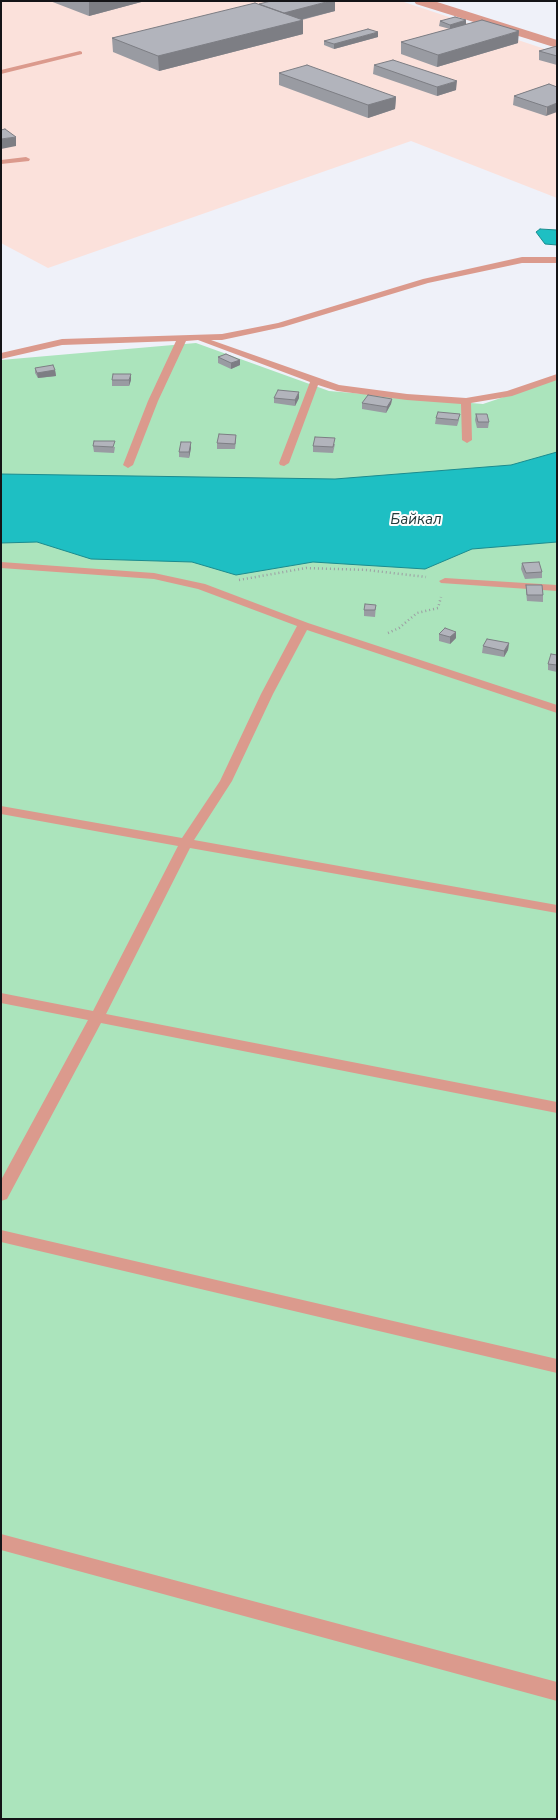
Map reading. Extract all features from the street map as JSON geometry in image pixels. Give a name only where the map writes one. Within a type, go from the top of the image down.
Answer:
[{"type":"street","points":[[420,1],[557,44]]},
{"type":"lane","points":[[1,72],[80,53]]},
{"type":"lane","points":[[1,162],[26,159]]},
{"type":"lane","points":[[1,356],[62,342],[222,336],[280,325],[426,281],[483,268],[522,260],[557,260]]},
{"type":"lane","points":[[196,338],[336,388],[466,401],[509,394],[557,378]]},
{"type":"lane","points":[[128,466],[153,401],[182,339]]},
{"type":"lane","points":[[284,463],[315,381]]},
{"type":"lane","points":[[466,401],[467,440]]},
{"type":"lane","points":[[1,566],[154,576],[201,586],[304,625],[557,709]]},
{"type":"lane","points":[[445,581],[557,588]]},
{"type":"lane","points":[[1,1195],[97,1018],[186,843],[226,781],[267,694],[304,625]]},
{"type":"lane","points":[[1,810],[557,909]]},
{"type":"lane","points":[[1,998],[557,1108]]},
{"type":"lane","points":[[1,1236],[557,1366]]},
{"type":"lane","points":[[1,1542],[557,1692]]},
{"type":"path","points":[[201,586],[306,568],[418,575],[445,581],[438,608],[416,613],[399,628],[360,644]]},
{"type":"shaded area","points":[[1,1],[401,1],[557,53],[557,198],[411,141],[48,268],[1,243]]},
{"type":"green space","points":[[196,343],[329,391],[483,404],[557,379],[557,1819],[1,1819],[1,360]]},
{"type":"water","points":[[540,229],[557,230],[557,245],[545,244],[536,232]]},
{"type":"water","name":"Байкал","points":[[557,452],[557,542],[472,549],[425,569],[313,562],[236,575],[192,562],[91,559],[37,542],[1,543],[1,474],[335,479],[511,465]]},
{"type":"building","points":[[271,1],[330,1],[284,13],[259,4]]},
{"type":"building","points":[[255,3],[303,20],[158,56],[112,38]]},
{"type":"building","points":[[455,17],[466,20],[450,25],[440,21]]},
{"type":"building","points":[[482,20],[519,31],[438,55],[401,42]]},
{"type":"building","points":[[368,29],[378,32],[334,44],[324,41]]},
{"type":"building","points":[[557,46],[557,56],[539,51]]},
{"type":"building","points":[[393,60],[457,81],[437,87],[374,65]]},
{"type":"building","points":[[307,65],[396,97],[368,105],[279,73]]},
{"type":"building","points":[[549,84],[557,87],[557,103],[547,107],[514,96]]},
{"type":"building","points":[[5,129],[16,137],[1,139],[1,130]]},
{"type":"building","points":[[226,354],[240,360],[231,363],[218,357]]},
{"type":"building","points":[[53,365],[55,370],[37,373],[35,368]]},
{"type":"building","points":[[113,374],[131,374],[129,380],[112,380]]},
{"type":"building","points":[[278,390],[299,392],[295,400],[274,398]]},
{"type":"building","points":[[368,395],[392,399],[387,407],[362,403]]},
{"type":"building","points":[[438,412],[460,414],[458,420],[436,418]]},
{"type":"building","points":[[476,414],[487,414],[489,422],[478,422]]},
{"type":"building","points":[[219,434],[236,435],[235,444],[217,443]]},
{"type":"building","points":[[315,437],[335,438],[333,447],[313,446]]},
{"type":"building","points":[[94,441],[115,441],[113,447],[93,446]]},
{"type":"building","points":[[181,442],[191,442],[189,452],[179,452]]},
{"type":"building","points":[[539,562],[542,572],[526,573],[522,563]]},
{"type":"building","points":[[526,585],[542,585],[543,595],[527,595]]},
{"type":"building","points":[[365,604],[376,605],[375,610],[364,610]]},
{"type":"building","points":[[445,628],[456,632],[450,637],[439,634]]},
{"type":"building","points":[[487,639],[509,643],[504,651],[483,646]]},
{"type":"building","points":[[551,654],[557,655],[557,665],[548,664]]}]
